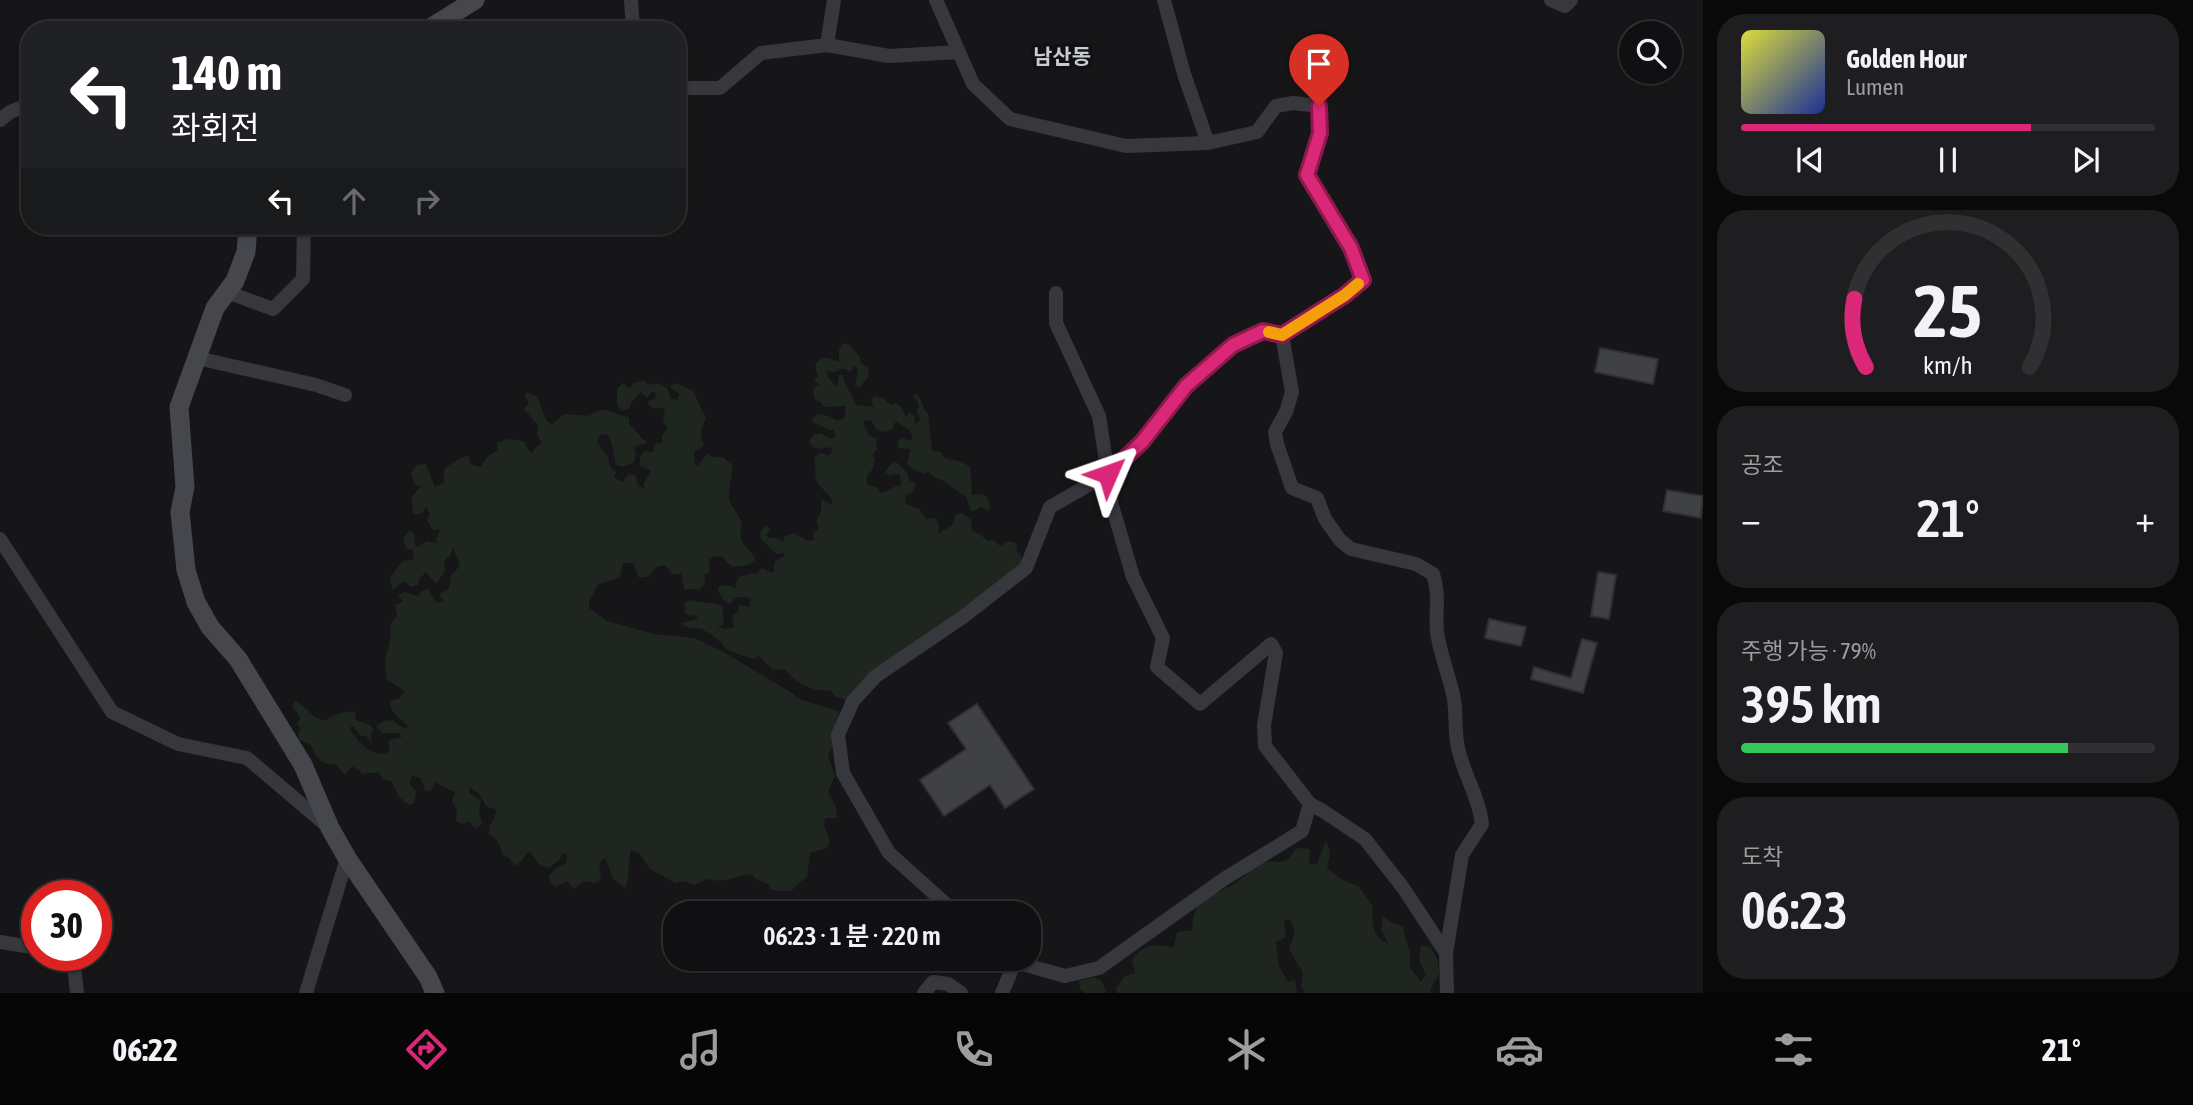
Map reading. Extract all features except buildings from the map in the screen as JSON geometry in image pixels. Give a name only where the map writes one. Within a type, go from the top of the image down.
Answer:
[{"type":"street","points":[[441,21],[475,0]]},
{"type":"street","points":[[631,0],[632,21]]},
{"type":"street","points":[[827,45],[834,0]]},
{"type":"street","points":[[936,0],[974,84],[1010,119],[1126,146],[1208,143],[1257,132],[1276,106],[1293,103],[1319,106],[1320,133],[1307,175],[1351,248],[1363,280],[1345,295],[1282,335],[1263,331],[1233,345],[1186,386],[1142,442],[1104,478],[1133,577],[1163,639],[1157,667],[1200,704],[1270,644],[1276,653],[1264,725],[1265,746],[1310,804],[1365,839],[1404,889],[1446,953]]},
{"type":"street","points":[[1164,0],[1184,74],[1208,143]]},
{"type":"street","points":[[1551,0],[1564,6],[1572,0]]},
{"type":"street","points":[[686,88],[720,88],[761,53],[827,45],[889,56],[959,52]]},
{"type":"street","points":[[0,120],[21,108]]},
{"type":"street","points":[[247,235],[246,252],[235,281],[215,308],[179,407],[185,487],[180,512],[186,570],[195,602],[209,627],[238,659],[303,765],[330,828],[428,977],[435,993]]},
{"type":"street","points":[[227,292],[273,309],[303,279],[304,235]]},
{"type":"street","points":[[1056,293],[1056,323],[1099,416],[1108,474]]},
{"type":"street","points":[[1282,335],[1293,393],[1275,432],[1292,488],[1317,498],[1325,519],[1351,550],[1416,564],[1433,574],[1438,588],[1437,628],[1441,655],[1454,697],[1457,744],[1467,780],[1481,810],[1482,824],[1462,855],[1446,953],[1447,993]]},
{"type":"street","points":[[197,358],[316,385],[345,395]]},
{"type":"street","points":[[943,901],[890,853],[843,773],[838,735],[853,701],[876,676],[963,617],[1026,568],[1050,507],[1108,474]]},
{"type":"street","points":[[0,539],[112,712],[178,744],[247,758],[330,828]]},
{"type":"street","points":[[1041,969],[1065,976],[1099,968],[1224,880],[1301,831],[1310,804]]},
{"type":"street","points":[[306,993],[348,858]]},
{"type":"street","points":[[0,942],[21,945]]},
{"type":"street","points":[[75,971],[77,993]]},
{"type":"street","points":[[1002,993],[1010,971]]},
{"type":"street","points":[[924,993],[933,982],[948,984],[961,993]]},
{"type":"shaded area","points":[[844,343],[860,357],[861,363],[868,367],[869,376],[859,388],[855,384],[858,370],[854,365],[850,372],[843,368],[835,372],[827,371],[831,382],[837,386],[839,375],[843,375],[856,405],[874,407],[871,399],[876,396],[883,398],[891,406],[894,403],[901,406],[906,418],[910,412],[914,416],[915,425],[920,420],[917,410],[919,405],[914,396],[916,393],[928,414],[932,451],[941,452],[944,458],[962,462],[970,467],[972,495],[987,497],[991,507],[988,511],[981,507],[971,511],[966,496],[929,472],[925,474],[911,468],[907,464],[910,449],[899,448],[897,442],[902,438],[913,441],[910,431],[896,421],[892,429],[886,432],[877,430],[871,420],[864,421],[863,426],[869,436],[876,438],[877,449],[872,455],[875,459],[872,470],[867,475],[867,484],[878,488],[880,493],[901,485],[900,475],[890,476],[885,472],[896,462],[907,472],[909,480],[916,484],[912,493],[905,495],[906,504],[919,509],[926,519],[936,518],[938,534],[952,525],[956,514],[962,513],[971,520],[972,531],[988,541],[994,540],[1000,546],[1009,541],[1016,543],[1022,563],[851,700],[845,701],[830,690],[805,686],[785,669],[773,670],[758,655],[755,659],[740,655],[726,649],[719,640],[702,629],[686,627],[680,623],[698,619],[695,615],[685,613],[685,602],[691,600],[722,606],[724,624],[717,627],[734,627],[732,615],[738,611],[739,605],[749,607],[751,598],[737,597],[729,604],[721,597],[718,587],[726,585],[736,588],[740,576],[757,573],[762,568],[773,573],[775,561],[785,556],[783,553],[776,554],[760,538],[761,530],[766,526],[770,529],[766,535],[769,538],[784,541],[783,537],[794,533],[807,541],[814,540],[813,534],[819,528],[816,521],[821,511],[821,499],[833,505],[831,498],[817,481],[814,458],[820,453],[829,455],[833,450],[831,447],[812,447],[809,441],[813,435],[820,433],[831,439],[836,435],[833,430],[813,423],[812,419],[818,414],[836,420],[844,419],[846,406],[824,407],[815,400],[814,387],[820,385],[814,380],[818,377],[815,365],[826,358],[839,362],[839,350]]},
{"type":"shaded area","points":[[645,381],[649,385],[657,383],[667,388],[671,399],[677,400],[680,394],[671,388],[671,385],[677,383],[693,391],[706,419],[701,432],[704,445],[694,452],[695,464],[698,466],[707,453],[711,457],[723,457],[732,465],[730,501],[741,522],[742,541],[755,560],[749,565],[732,567],[721,556],[713,557],[709,560],[710,571],[704,575],[705,584],[699,589],[684,589],[681,573],[674,575],[665,565],[656,567],[650,576],[639,578],[633,563],[623,563],[620,577],[599,584],[589,600],[589,608],[607,621],[654,634],[694,638],[722,651],[799,699],[839,711],[835,743],[828,755],[835,776],[828,792],[836,807],[837,818],[825,818],[824,825],[830,841],[827,848],[810,853],[807,877],[790,891],[771,890],[768,884],[751,874],[720,881],[706,879],[695,885],[685,881],[676,883],[650,869],[640,854],[631,850],[625,889],[613,878],[605,858],[599,863],[601,880],[595,883],[585,881],[574,889],[567,881],[555,887],[550,882],[549,875],[566,863],[567,855],[562,853],[560,859],[549,868],[540,865],[531,852],[526,853],[523,860],[514,866],[510,858],[502,854],[498,842],[489,834],[489,826],[494,820],[496,810],[486,806],[480,795],[469,786],[469,793],[481,801],[479,811],[482,824],[476,829],[469,822],[462,824],[456,821],[457,810],[452,801],[455,792],[436,782],[431,791],[425,790],[421,778],[412,776],[409,783],[416,791],[414,803],[409,805],[399,797],[391,781],[384,780],[379,772],[363,774],[352,766],[345,775],[336,764],[319,759],[310,744],[299,740],[298,733],[301,729],[297,723],[301,718],[292,706],[296,700],[315,717],[326,721],[332,716],[355,712],[356,720],[370,725],[374,730],[371,734],[372,744],[352,725],[350,729],[361,743],[381,754],[387,754],[390,747],[388,740],[402,737],[399,733],[382,733],[376,726],[393,720],[403,728],[410,727],[391,709],[391,700],[398,699],[405,691],[387,680],[385,668],[390,625],[397,616],[395,605],[403,601],[398,595],[405,592],[418,596],[421,591],[428,589],[437,603],[443,601],[439,594],[449,589],[451,575],[460,566],[453,548],[444,561],[445,571],[436,584],[426,572],[419,579],[418,585],[411,587],[405,581],[392,590],[390,577],[403,561],[414,559],[413,550],[406,549],[403,538],[410,530],[414,534],[416,547],[428,541],[438,544],[436,540],[440,529],[433,530],[427,520],[430,513],[426,507],[421,514],[413,515],[412,496],[421,487],[415,485],[411,473],[417,465],[426,464],[435,487],[444,483],[444,469],[453,463],[469,456],[470,464],[480,467],[488,456],[498,450],[497,443],[507,439],[524,441],[532,453],[542,443],[537,435],[538,425],[524,409],[529,403],[525,397],[526,392],[537,396],[546,420],[552,424],[564,414],[589,416],[599,410],[629,417],[629,424],[647,443],[633,447],[636,453],[634,462],[622,467],[616,465],[607,434],[600,435],[597,442],[607,455],[610,467],[616,472],[614,477],[622,482],[629,474],[635,475],[638,485],[644,489],[644,483],[651,471],[639,465],[641,455],[645,451],[653,452],[655,444],[662,442],[662,435],[668,429],[663,422],[665,412],[662,407],[655,409],[649,405],[648,401],[656,398],[655,392],[647,398],[641,392],[632,401],[629,409],[622,411],[617,405],[617,388],[623,383],[629,388],[635,382]]},
{"type":"shaded area","points":[[1326,840],[1330,853],[1327,868],[1343,880],[1358,886],[1373,906],[1373,923],[1378,937],[1388,944],[1381,929],[1383,916],[1403,927],[1410,967],[1421,982],[1426,975],[1419,960],[1421,945],[1430,947],[1437,960],[1439,972],[1430,993],[1305,993],[1301,986],[1303,973],[1289,949],[1295,933],[1290,920],[1284,921],[1286,937],[1276,942],[1279,966],[1288,982],[1295,980],[1297,993],[1117,993],[1116,988],[1125,976],[1135,973],[1132,960],[1136,954],[1150,946],[1174,947],[1177,932],[1193,930],[1195,911],[1205,899],[1237,882],[1259,864],[1288,859],[1296,848],[1310,849],[1309,864],[1317,864]]},
{"type":"shaded area","points":[[1094,977],[1102,981],[1106,993],[1085,993],[1080,989],[1079,981]]},
{"type":"slow traffic","points":[[1269,332],[1282,335],[1358,284]]},
{"type":"district","name":"남산동","points":[[1062,56]]},
{"type":"route","points":[[1108,474],[1142,442],[1186,386],[1233,345],[1263,331],[1282,335],[1345,295],[1363,280],[1351,248],[1307,175],[1320,133],[1319,106]]}]
